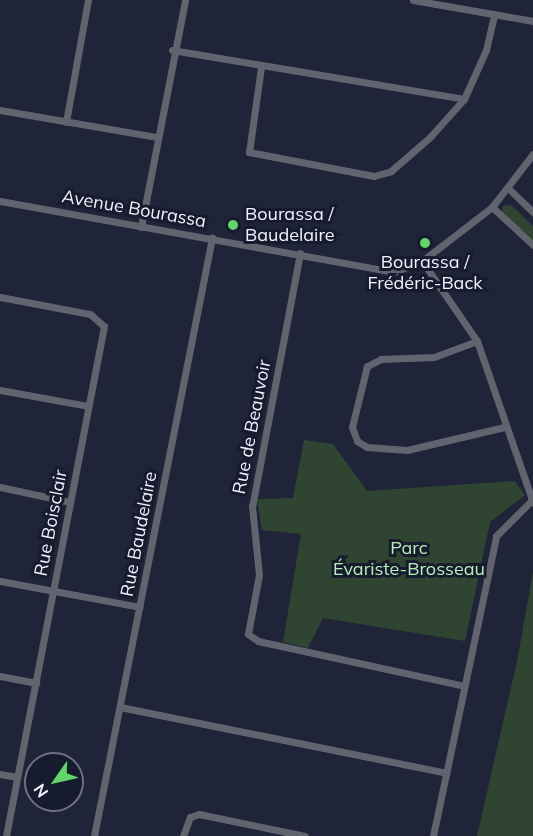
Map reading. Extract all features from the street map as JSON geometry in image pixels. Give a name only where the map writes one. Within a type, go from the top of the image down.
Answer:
[{"type":"street","points":[[66,122],[88,0]]},
{"type":"street","points":[[141,227],[172,50],[185,0]]},
{"type":"street","points":[[413,0],[533,21]]},
{"type":"street","points":[[261,67],[249,152],[374,176],[391,171],[422,144],[464,99],[486,50],[494,14]]},
{"type":"street","points":[[172,50],[261,67],[464,99]]},
{"type":"street","points":[[0,110],[156,137]]},
{"type":"street","name":"Avenue Bourassa","points":[[0,201],[394,272],[422,261],[492,207],[510,190],[533,154]]},
{"type":"street","points":[[510,190],[533,213]]},
{"type":"street","points":[[492,207],[533,245]]},
{"type":"street","name":"Rue Baudelaire","points":[[94,836],[212,238]]},
{"type":"street","name":"Rue de Beauvoir","points":[[300,254],[252,506],[258,575],[248,634],[258,641],[464,686]]},
{"type":"street","points":[[422,261],[477,341],[504,426],[532,502],[496,536],[433,836]]},
{"type":"street","name":"Rue Boisclair","points":[[0,297],[102,319],[88,406],[6,836]]},
{"type":"street","points":[[477,341],[434,357],[374,361],[363,378],[352,427],[357,441],[367,447],[407,450],[504,426]]},
{"type":"street","points":[[0,390],[88,406]]},
{"type":"street","points":[[0,487],[70,502]]},
{"type":"street","points":[[0,581],[140,607]]},
{"type":"street","points":[[0,676],[36,683]]},
{"type":"street","points":[[120,707],[446,773]]},
{"type":"street","points":[[0,774],[18,777]]},
{"type":"street","points":[[183,836],[189,817],[199,814],[305,836]]},
{"type":"green space","points":[[511,205],[533,226],[533,244],[501,214],[503,206]]},
{"type":"green space","name":"Parc Évariste-Brosseau","points":[[304,440],[333,444],[367,491],[515,481],[525,495],[490,522],[465,641],[323,618],[308,648],[283,642],[301,534],[262,530],[257,499],[293,498]]},
{"type":"green space","points":[[533,572],[533,836],[477,836],[517,661]]},
{"type":"place","name":"Bourassa / Baudelaire","points":[[233,225]]},
{"type":"place","name":"Bourassa / Frédéric-Back","points":[[425,243]]}]
